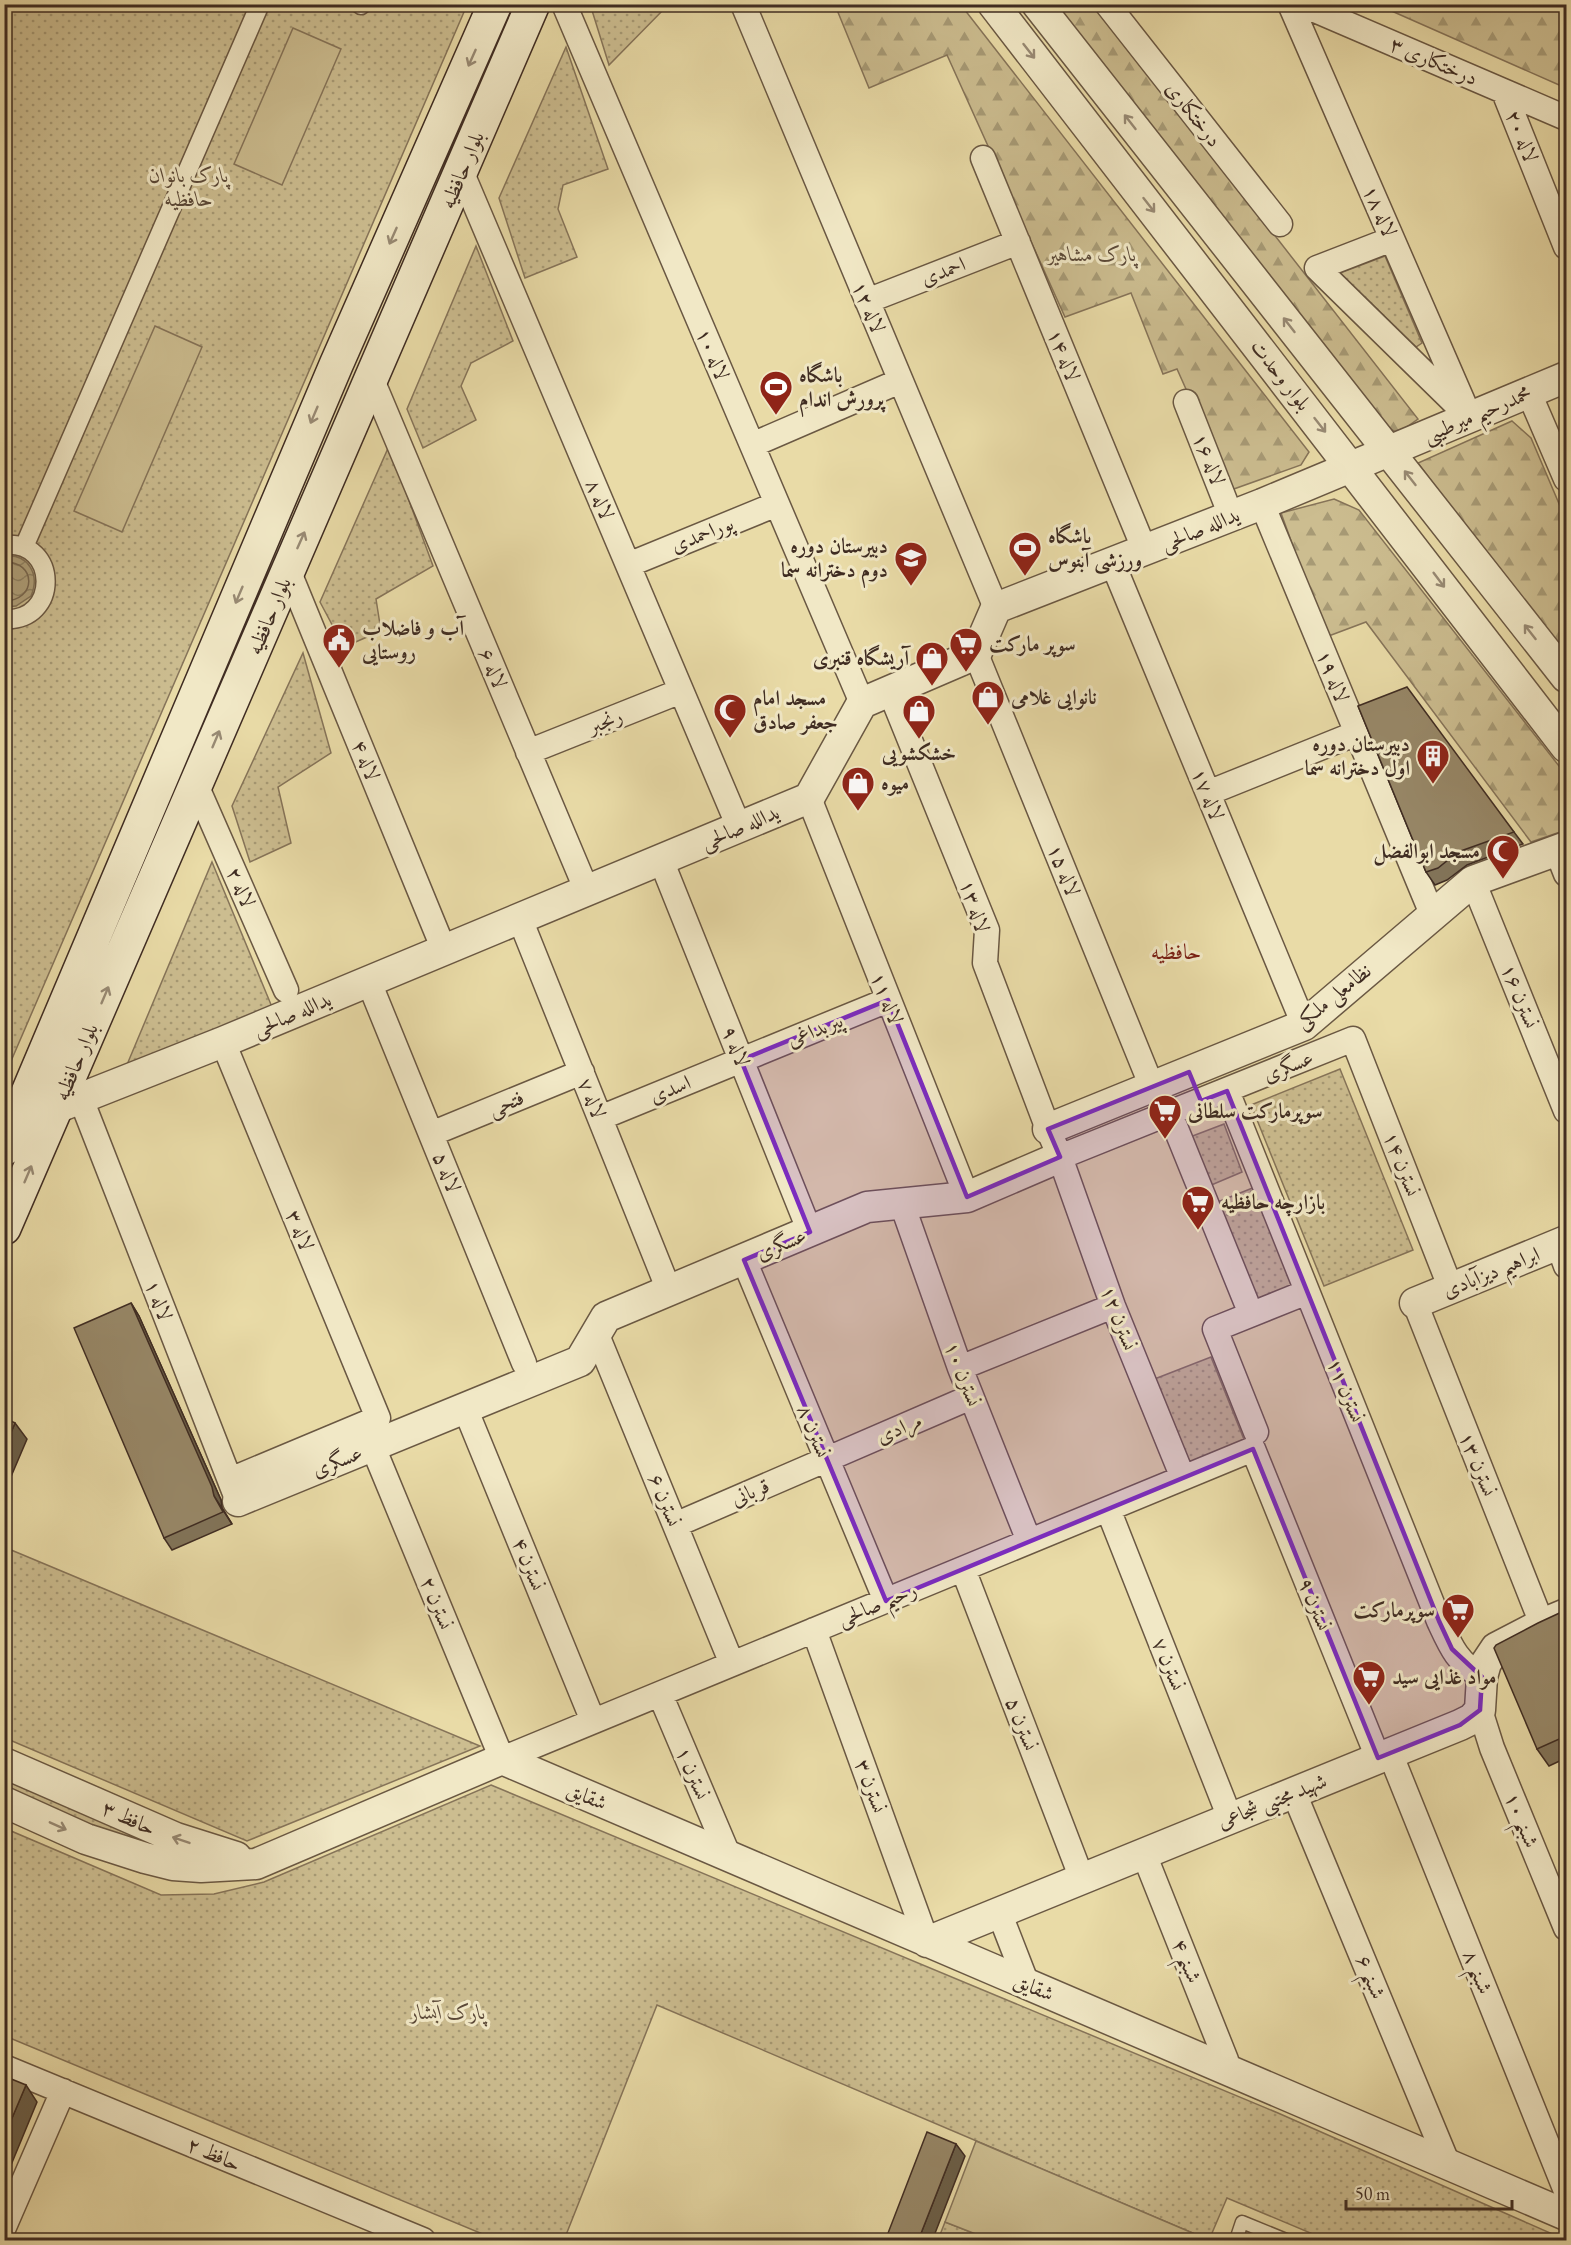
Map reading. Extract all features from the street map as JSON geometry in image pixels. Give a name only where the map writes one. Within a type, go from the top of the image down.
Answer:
[{"type":"main road","name":"بلوار حافظیه","points":[[4,1228],[55,1101],[336,364],[495,4]]},
{"type":"main road","name":"بلوار حافظیه","points":[[4,1149],[55,1101],[372,380],[533,4]]},
{"type":"main road","points":[[336,364],[372,380]]},
{"type":"street","points":[[24,547],[260,4]]},
{"type":"street","name":"لاله ۱۰","points":[[564,4],[862,703]]},
{"type":"street","name":"لاله ۱۲","points":[[743,4],[996,609]]},
{"type":"street","name":"بلوار وحدت","points":[[993,4],[1352,466],[1566,747]]},
{"type":"street","name":"بلوار وحدت","points":[[1037,4],[1566,677]]},
{"type":"street","name":"درختکاری","points":[[1107,4],[1280,224]]},
{"type":"street","name":"لاله ۱۸","points":[[1290,4],[1470,418]]},
{"type":"street","name":"درختکاری ۳","points":[[1301,4],[1566,118]]},
{"type":"street","name":"لاله ۲۰","points":[[1504,92],[1566,247]]},
{"type":"street","name":"لاله ۱۴","points":[[983,158],[1145,551]]},
{"type":"street","name":"لاله ۸","points":[[461,171],[739,827]]},
{"type":"street","points":[[1392,239],[1317,268],[1470,418]]},
{"type":"street","name":"احمدی","points":[[867,301],[1018,242]]},
{"type":"street","name":"محمدرحیم میرطیبی","points":[[1352,466],[1566,377]]},
{"type":"street","name":"لاله ۶","points":[[372,380],[587,891]]},
{"type":"street","points":[[752,445],[900,381]]},
{"type":"street","points":[[1529,393],[1566,479]]},
{"type":"street","name":"لاله ۱۶","points":[[1186,402],[1232,516]]},
{"type":"street","name":"یدالله صالحی","points":[[996,609],[1113,564],[1352,466]]},
{"type":"street","name":"پوراحمدی","points":[[628,565],[777,504]]},
{"type":"street","name":"لاله ۱۹","points":[[1262,504],[1432,914]]},
{"type":"street","points":[[4,545],[24,547],[35,554],[43,565],[47,578],[46,590],[32,612],[20,618],[4,619]]},
{"type":"street","name":"لاله ۱۷","points":[[1113,564],[1304,1025]]},
{"type":"street","name":"لاله ۴","points":[[288,570],[444,950]]},
{"type":"street","points":[[808,798],[862,703],[976,654],[996,609]]},
{"type":"street","name":"لاله ۱۵","points":[[976,654],[1152,1087]]},
{"type":"street","name":"رنجبر","points":[[528,752],[681,691]]},
{"type":"street","name":"لاله ۱۳","points":[[890,691],[987,930],[985,963],[1060,1157]]},
{"type":"street","points":[[1208,793],[1357,733]]},
{"type":"street","name":"لاله ۲","points":[[195,785],[286,990]]},
{"type":"street","name":"یدالله صالحی","points":[[55,1101],[223,1042],[808,798]]},
{"type":"street","name":"لاله ۱۱","points":[[808,798],[967,1197]]},
{"type":"street","name":"نظامعلی ملکی","points":[[1048,1129],[1304,1025],[1473,881],[1563,857]]},
{"type":"street","name":"لاله ۹","points":[[661,860],[810,1232]]},
{"type":"street","name":"نسترن ۱۶","points":[[1473,881],[1566,1111]]},
{"type":"street","name":"لاله ۷","points":[[520,918],[664,1278]]},
{"type":"street","name":"لاله ۵","points":[[369,982],[524,1363]]},
{"type":"street","name":"پیربداغی","points":[[741,1060],[888,1000]]},
{"type":"street","name":"عسگری","points":[[234,1491],[375,1433],[465,1408],[580,1361],[606,1317],[867,1207],[967,1197],[1353,1039]]},
{"type":"street","name":"نسترن ۱۴","points":[[1353,1039],[1451,1289]]},
{"type":"street","name":"لاله ۳","points":[[223,1042],[375,1433]]},
{"type":"street","name":"اسدی","points":[[600,1118],[741,1060]]},
{"type":"street","name":"فتحی","points":[[431,1134],[582,1072]]},
{"type":"street","points":[[1189,1072],[1201,1101]]},
{"type":"street","name":"نسترن ۱۱","points":[[1227,1091],[1306,1292],[1452,1649],[1466,1668],[1482,1677]]},
{"type":"street","name":"لاله ۱","points":[[55,1101],[234,1491]]},
{"type":"street","points":[[1170,1114],[1251,1314],[1306,1292]]},
{"type":"street","name":"نسترن ۱۲","points":[[1060,1157],[1113,1305],[1183,1478]]},
{"type":"street","name":"نسترن ۱۰","points":[[902,1204],[960,1368],[1029,1541]]},
{"type":"street","name":"ابراهیم دیزآبادی","points":[[1415,1304],[1451,1289],[1564,1250]]},
{"type":"street","name":"نسترن ۸","points":[[744,1260],[886,1601]]},
{"type":"street","name":"نسترن ۱۳","points":[[1415,1304],[1554,1619]]},
{"type":"street","points":[[960,1368],[1113,1305]]},
{"type":"street","name":"نسترن ۹","points":[[1251,1314],[1215,1329],[1254,1441],[1384,1756]]},
{"type":"street","name":"نسترن ۶","points":[[597,1335],[732,1664]]},
{"type":"street","name":"مرادی","points":[[826,1459],[971,1397]]},
{"type":"street","name":"نسترن ۴","points":[[465,1408],[593,1721]]},
{"type":"street","name":"نسترن ۲","points":[[375,1433],[502,1759]]},
{"type":"street","name":"رحیم صالحی","points":[[502,1759],[1183,1478],[1254,1441]]},
{"type":"street","name":"قربانی","points":[[675,1525],[826,1459]]},
{"type":"street","name":"نسترن ۷","points":[[1108,1509],[1230,1818]]},
{"type":"street","name":"نسترن ۵","points":[[963,1569],[1082,1879]]},
{"type":"street","points":[[1480,1710],[1485,1663],[1496,1648],[1554,1619]]},
{"type":"street","name":"نسترن ۳","points":[[814,1630],[927,1942]]},
{"type":"street","name":"نسترن ۱","points":[[660,1694],[727,1852]]},
{"type":"street","name":"شهید مجتبی شجاعی","points":[[927,1942],[1460,1725],[1472,1719],[1480,1710]]},
{"type":"street","name":"شبنم ۱۰","points":[[1480,1710],[1492,1748],[1559,1890],[1566,1928]]},
{"type":"street","name":"شبنم ۸","points":[[1384,1756],[1566,2207]]},
{"type":"street","name":"حافظ ۳","points":[[4,1802],[86,1839],[172,1865],[201,1867],[256,1864],[502,1759]]},
{"type":"street","name":"شقایق","points":[[502,1759],[1442,2162],[1566,2207]]},
{"type":"street","name":"حافظ ۳","points":[[4,1764],[176,1838],[256,1864]]},
{"type":"street","name":"شبنم ۶","points":[[1294,1792],[1445,2157],[1442,2162]]},
{"type":"street","name":"شبنم ۴","points":[[1144,1854],[1226,2060],[1221,2068]]},
{"type":"street","points":[[999,1912],[1027,1984]]},
{"type":"street","name":"حافظ ۲","points":[[4,2067],[423,2241]]},
{"type":"street","points":[[4,2227],[63,2091]]},
{"type":"lane","points":[[1236,2241],[1242,2222],[1286,2241]]},
{"type":"highlighted area","points":[[888,1000],[967,1197],[1060,1157],[1048,1129],[1189,1072],[1201,1101],[1227,1091],[1439,1621],[1452,1649],[1482,1677],[1480,1710],[1460,1725],[1378,1758],[1253,1449],[886,1601],[744,1260],[810,1232],[741,1060]]},
{"type":"green space","points":[[590,4],[668,4],[668,5],[609,65]]},
{"type":"green space","name":"پارک بانوان حافظیه","points":[[5,5],[467,5],[5,1075]]},
{"type":"green space","name":"پارک مشاهیر","points":[[835,5],[961,5],[1309,452],[1301,465],[1231,490],[1177,369],[1163,374],[1131,293],[1065,317],[947,55],[869,88]]},
{"type":"green space","points":[[1049,5],[1095,5],[1418,419],[1398,433],[1376,422]]},
{"type":"green space","points":[[1378,5],[1566,5],[1566,88]]},
{"type":"green space","points":[[293,28],[341,49],[282,185],[234,164]]},
{"type":"green space","points":[[566,47],[608,169],[563,185],[558,209],[577,257],[525,278],[499,198]]},
{"type":"green space","points":[[476,246],[513,341],[471,363],[461,386],[476,420],[423,448],[407,409]]},
{"type":"green space","points":[[1385,256],[1422,343],[1416,347],[1340,273]]},
{"type":"green space","points":[[155,326],[202,347],[122,532],[74,511]]},
{"type":"green space","points":[[1512,421],[1531,438],[1566,520],[1566,663],[1418,463]]},
{"type":"green space","points":[[389,446],[433,566],[376,599],[381,631],[344,647],[320,602]]},
{"type":"green space","points":[[1334,499],[1359,510],[1566,775],[1566,830],[1531,842],[1366,622],[1326,637],[1281,513]]},
{"type":"green space","points":[[303,653],[331,753],[278,787],[291,843],[250,862],[232,806]]},
{"type":"green space","points":[[212,862],[272,1007],[126,1067]]},
{"type":"green space","points":[[1340,1069],[1413,1250],[1324,1286],[1251,1105]]},
{"type":"green space","points":[[1224,1124],[1242,1172],[1209,1186],[1190,1137]]},
{"type":"green space","points":[[1255,1187],[1294,1285],[1254,1301],[1215,1203]]},
{"type":"green space","points":[[1211,1357],[1247,1447],[1188,1470],[1152,1380]]},
{"type":"green space","points":[[4,1547],[480,1746],[247,1841],[5,1738]]},
{"type":"green space","points":[[4,1776],[160,1842],[156,1853],[5,1790]]},
{"type":"green space","name":"پارک آبشار","points":[[491,1785],[1278,2113],[1566,2240],[1327,2240],[1227,2198],[1209,2240],[657,2005],[564,2240],[497,2240],[5,2036],[4,1828],[161,1895],[214,1894],[264,1882]]},
{"type":"green space","points":[[976,2141],[1209,2240],[991,2240],[945,2222]]},
{"type":"green space","points":[[945,2222],[991,2240],[938,2240]]},
{"type":"water","points":[[5,556],[20,558],[26,562],[33,574],[31,596],[16,606],[5,607]]},
{"type":"building","name":"دبیرستان دوره اول دخترانه سما","points":[[1407,687],[1514,832],[1458,852],[1438,868],[1426,872],[1358,706]]},
{"type":"building","points":[[131,1303],[223,1512],[164,1538],[74,1328]]},
{"type":"building","points":[[4,1417],[15,1423],[4,1449]]},
{"type":"building","points":[[1566,1610],[1566,1736],[1537,1749],[1494,1648]]},
{"type":"building","points":[[4,2076],[26,2085],[4,2137]]},
{"type":"building","points":[[927,2132],[956,2144],[918,2241],[885,2241]]},
{"type":"place","name":"باشگاه پرورش اندام","points":[[776,416]]},
{"type":"place","name":"باشگاه ورزشی آبنوس","points":[[1025,577]]},
{"type":"place","name":"دبیرستان دوره دوم دخترانه سما","points":[[911,587]]},
{"type":"place","name":"آب و فاضلاب روستایی","points":[[339,669]]},
{"type":"place","name":"سوپر مارکت","points":[[966,673]]},
{"type":"place","name":"آریشگاه قنبری","points":[[932,687]]},
{"type":"place","name":"نانوایی غلامی","points":[[988,726]]},
{"type":"place","name":"مسجد امام جعفر صادق","points":[[730,739]]},
{"type":"place","name":"خشکشویی","points":[[919,740]]},
{"type":"place","name":"دبیرستان دوره اول دخترانه سما","points":[[1433,785]]},
{"type":"place","name":"میوه","points":[[858,812]]},
{"type":"place","name":"مسجد ابوالفضل","points":[[1503,880]]},
{"type":"place","name":"سوپرمارکت سلطانی","points":[[1165,1140]]},
{"type":"place","name":"بازارچه حافظیه","points":[[1198,1231]]},
{"type":"place","name":"سوپرمارکت","points":[[1458,1639]]},
{"type":"place","name":"مواد غذایی سید","points":[[1369,1706]]},
{"type":"district","name":"حافظیه","points":[[1176,951]]}]
